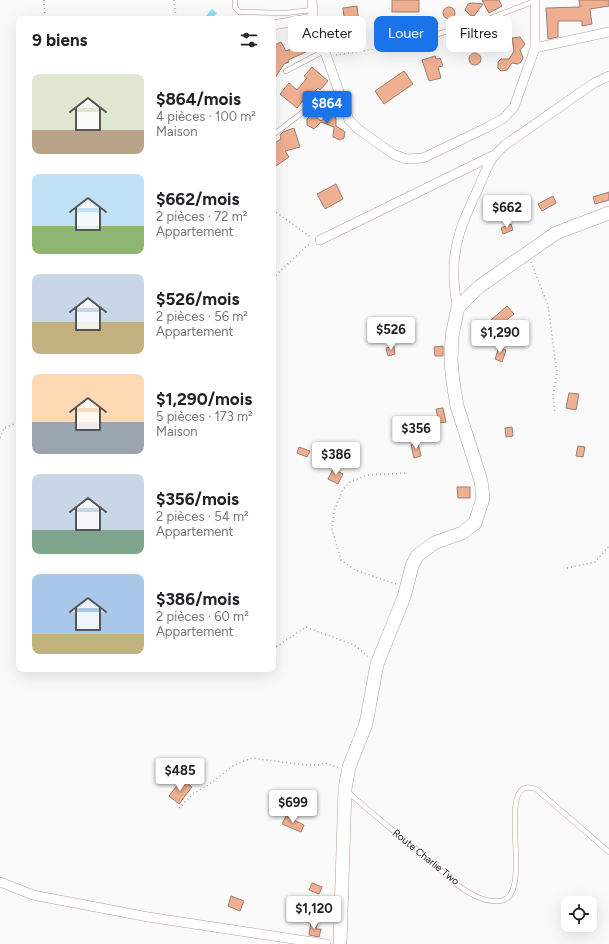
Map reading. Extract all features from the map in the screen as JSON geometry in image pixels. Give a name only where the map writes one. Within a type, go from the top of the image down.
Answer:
[{"type":"main road","points":[[340,944],[345,789],[349,767],[366,724],[377,664],[397,615],[412,566],[417,556],[434,543],[462,533],[475,523],[483,498],[481,481],[457,406],[453,382],[451,361],[452,336],[458,307],[480,286],[556,233],[609,212]]},
{"type":"street","points":[[276,24],[312,9],[325,54],[349,120],[358,129],[392,154],[406,159],[423,158],[488,128],[504,118],[514,107],[535,48],[535,1]]},
{"type":"street","points":[[535,48],[609,32]]},
{"type":"street","points":[[317,240],[492,156],[504,145],[594,83],[609,76]]},
{"type":"street","points":[[458,307],[456,301],[453,264],[456,243],[464,218],[492,156]]},
{"type":"street","points":[[0,882],[33,895],[141,916],[326,944]]},
{"type":"lane","points":[[235,0],[235,7],[239,12],[286,13],[312,9]]},
{"type":"lane","points":[[438,34],[483,21],[535,1]]},
{"type":"lane","points":[[286,71],[325,54]]},
{"type":"lane","points":[[276,133],[303,112],[340,97]]},
{"type":"lane","name":"Route Charlie Two","points":[[345,789],[448,878],[480,898],[494,902],[506,900],[513,894],[516,882],[517,866],[514,815],[518,794],[524,788],[531,787],[536,789],[609,852]]},
{"type":"path","points":[[44,0],[45,16]]},
{"type":"path","points":[[174,0],[176,16]]},
{"type":"path","points":[[325,54],[374,49]]},
{"type":"path","points":[[276,212],[317,240],[276,275]]},
{"type":"path","points":[[527,252],[548,305],[557,373],[553,395],[555,414]]},
{"type":"path","points":[[0,438],[4,428],[16,423]]},
{"type":"path","points":[[406,473],[369,475],[350,481],[343,489],[334,511],[332,529],[341,560],[355,570],[406,586]]},
{"type":"path","points":[[568,568],[595,562],[609,546]]},
{"type":"path","points":[[276,647],[294,633],[306,627],[312,628],[354,645],[377,664]]},
{"type":"path","points":[[179,808],[193,794],[210,784],[234,765],[252,758],[305,765],[318,765],[325,763],[339,767],[349,767]]},
{"type":"water","points":[[212,9],[217,13],[214,16],[206,16]]},
{"type":"building","points":[[392,0],[419,0],[419,12],[392,12]]},
{"type":"building","points":[[482,0],[499,0],[502,6],[489,13]]},
{"type":"building","points":[[579,0],[609,0],[609,6],[590,9],[592,24],[582,26],[582,21],[558,21],[558,37],[548,39],[546,8],[580,7]]},
{"type":"building","points":[[468,4],[483,4],[474,16],[470,15],[465,10]]},
{"type":"building","points":[[357,6],[358,16],[344,16],[343,8]]},
{"type":"building","points":[[451,7],[454,8],[455,16],[446,16],[446,19],[444,18],[444,8]]},
{"type":"building","points":[[520,37],[525,44],[520,50],[523,58],[518,64],[512,63],[507,70],[501,71],[498,68],[498,62],[501,59],[509,59],[514,51],[512,38]]},
{"type":"building","points":[[281,42],[286,51],[306,52],[288,60],[289,62],[284,64],[276,76],[276,44]]},
{"type":"building","points":[[477,53],[480,54],[480,64],[473,65],[470,64],[469,57],[470,54]]},
{"type":"building","points":[[435,56],[436,59],[440,58],[443,66],[438,67],[441,78],[429,81],[422,60]]},
{"type":"building","points":[[312,67],[328,81],[320,90],[318,88],[313,93],[311,91],[297,108],[280,94],[289,83],[297,90],[307,78],[304,76]]},
{"type":"building","points":[[404,71],[413,84],[384,104],[375,91]]},
{"type":"building","points":[[330,113],[336,118],[336,126],[345,132],[344,138],[340,140],[333,137],[334,127],[321,122],[314,129],[307,125],[307,119],[310,116],[316,117],[321,121]]},
{"type":"building","points":[[294,128],[300,147],[285,151],[289,157],[276,166],[276,142],[281,139],[280,135],[283,132]]},
{"type":"building","points":[[336,184],[343,199],[325,209],[317,194]]},
{"type":"building","points":[[609,192],[609,200],[595,204],[593,197]]},
{"type":"building","points":[[553,196],[556,203],[542,211],[538,204]]},
{"type":"building","points":[[511,224],[513,230],[503,234],[501,228]]},
{"type":"building","points":[[507,306],[514,314],[498,327],[491,320]]},
{"type":"building","points":[[380,322],[383,332],[375,334],[372,325]]},
{"type":"building","points":[[394,346],[395,354],[388,356],[386,348]]},
{"type":"building","points":[[443,346],[443,356],[435,356],[434,347]]},
{"type":"building","points":[[499,347],[506,350],[502,362],[495,359]]},
{"type":"building","points":[[569,393],[579,394],[576,410],[566,408]]},
{"type":"building","points":[[443,408],[446,422],[439,423],[436,409]]},
{"type":"building","points":[[512,427],[513,436],[506,437],[505,428]]},
{"type":"building","points":[[418,443],[421,456],[414,458],[411,445]]},
{"type":"building","points":[[578,446],[585,447],[583,457],[576,456]]},
{"type":"building","points":[[299,447],[310,451],[307,457],[297,453]]},
{"type":"building","points":[[333,469],[343,474],[338,484],[328,479]]},
{"type":"building","points":[[457,487],[470,487],[470,498],[458,498]]},
{"type":"building","points":[[182,779],[192,787],[179,804],[169,796]]},
{"type":"building","points":[[286,816],[304,825],[301,832],[282,824]]},
{"type":"building","points":[[312,883],[322,887],[319,894],[309,890]]},
{"type":"building","points":[[231,896],[244,901],[240,911],[228,906]]},
{"type":"building","points":[[311,921],[318,923],[316,929],[321,929],[319,937],[309,935]]}]
